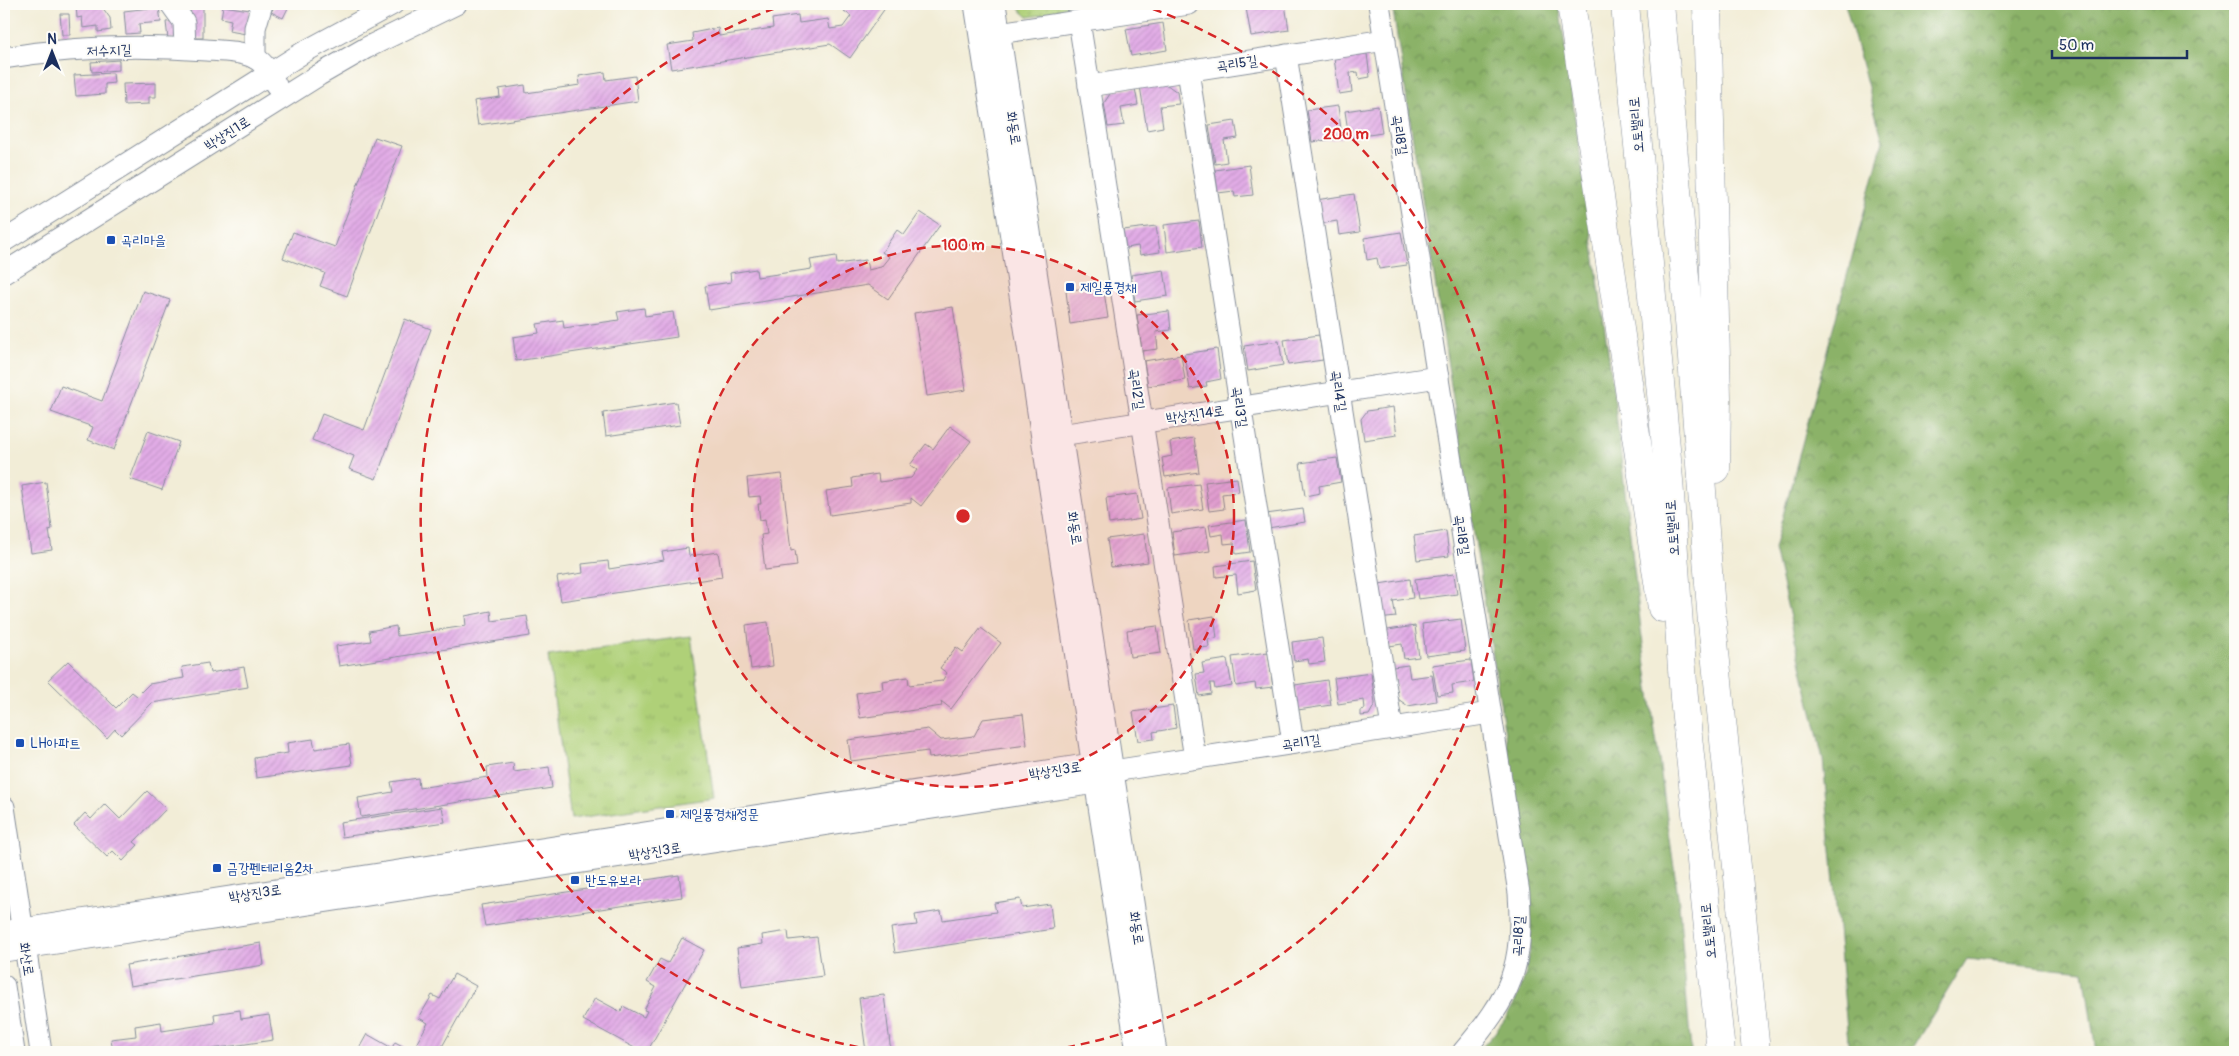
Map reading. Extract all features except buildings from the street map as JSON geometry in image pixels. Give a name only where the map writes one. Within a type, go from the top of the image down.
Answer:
[{"type":"highway","points":[[1571,4],[1660,599],[1689,746]]},
{"type":"highway","name":"오토밸리로","points":[[1625,4],[1669,480],[1689,746],[1721,1052]]},
{"type":"highway","points":[[1660,4],[1690,332],[1712,623],[1756,1052]]},
{"type":"highway","points":[[1706,4],[1717,398],[1712,623]]},
{"type":"street","points":[[171,4],[184,22],[185,48]]},
{"type":"street","points":[[262,4],[255,28],[254,58],[270,74],[284,97]]},
{"type":"street","name":"박상진1로","points":[[4,241],[270,74],[353,24],[393,4]]},
{"type":"street","name":"박상진1로","points":[[4,273],[284,97],[366,48],[456,4]]},
{"type":"street","name":"화동로","points":[[976,4],[1113,770],[1156,1052]]},
{"type":"street","name":"화동로","points":[[995,4],[1094,774],[1136,1052]]},
{"type":"street","points":[[999,33],[1189,4]]},
{"type":"street","name":"곡리8길","points":[[1379,4],[1518,893],[1520,942],[1517,964],[1510,985],[1494,1013],[1463,1052]]},
{"type":"street","name":"곡리2길","points":[[1079,20],[1195,758]]},
{"type":"street","name":"곡리5길","points":[[1089,86],[1385,40]]},
{"type":"street","name":"저수지길","points":[[4,58],[91,50],[185,48],[239,53],[254,58]]},
{"type":"street","name":"곡리4길","points":[[1286,55],[1392,728]]},
{"type":"street","name":"곡리3길","points":[[1188,71],[1293,743]]},
{"type":"street","name":"박상진14로","points":[[1052,436],[1438,377]]},
{"type":"street","name":"곡리1길","points":[[1113,770],[1490,712]]},
{"type":"street","name":"박상진3로","points":[[4,951],[17,936],[1113,770]]},
{"type":"street","name":"화산로","points":[[4,807],[17,936],[41,1052]]},
{"type":"street","name":"화산로","points":[[4,986],[14,1052]]},
{"type":"green space","points":[[1117,4],[1028,17],[1015,5]]},
{"type":"green space","points":[[1392,4],[1559,4],[1613,387],[1641,630],[1679,904],[1691,1052],[1477,1052],[1507,1015],[1517,996],[1529,957],[1531,913],[1529,889]]},
{"type":"green space","points":[[1845,4],[2235,4],[2235,1052],[2096,1052],[2084,971],[1967,959],[1910,1052],[1849,1052],[1823,759],[1774,549],[1883,141]]},
{"type":"green space","points":[[691,636],[714,798],[571,819],[548,656]]},
{"type":"place","name":"곡리마을","points":[[111,240]]},
{"type":"place","name":"제일풍경채","points":[[1070,287]]},
{"type":"place","name":"LH아파트","points":[[20,743]]},
{"type":"place","name":"제일풍경채정문","points":[[670,814]]},
{"type":"place","name":"금강펜테리움2차","points":[[217,868]]},
{"type":"place","name":"반도유보라","points":[[575,880]]}]
